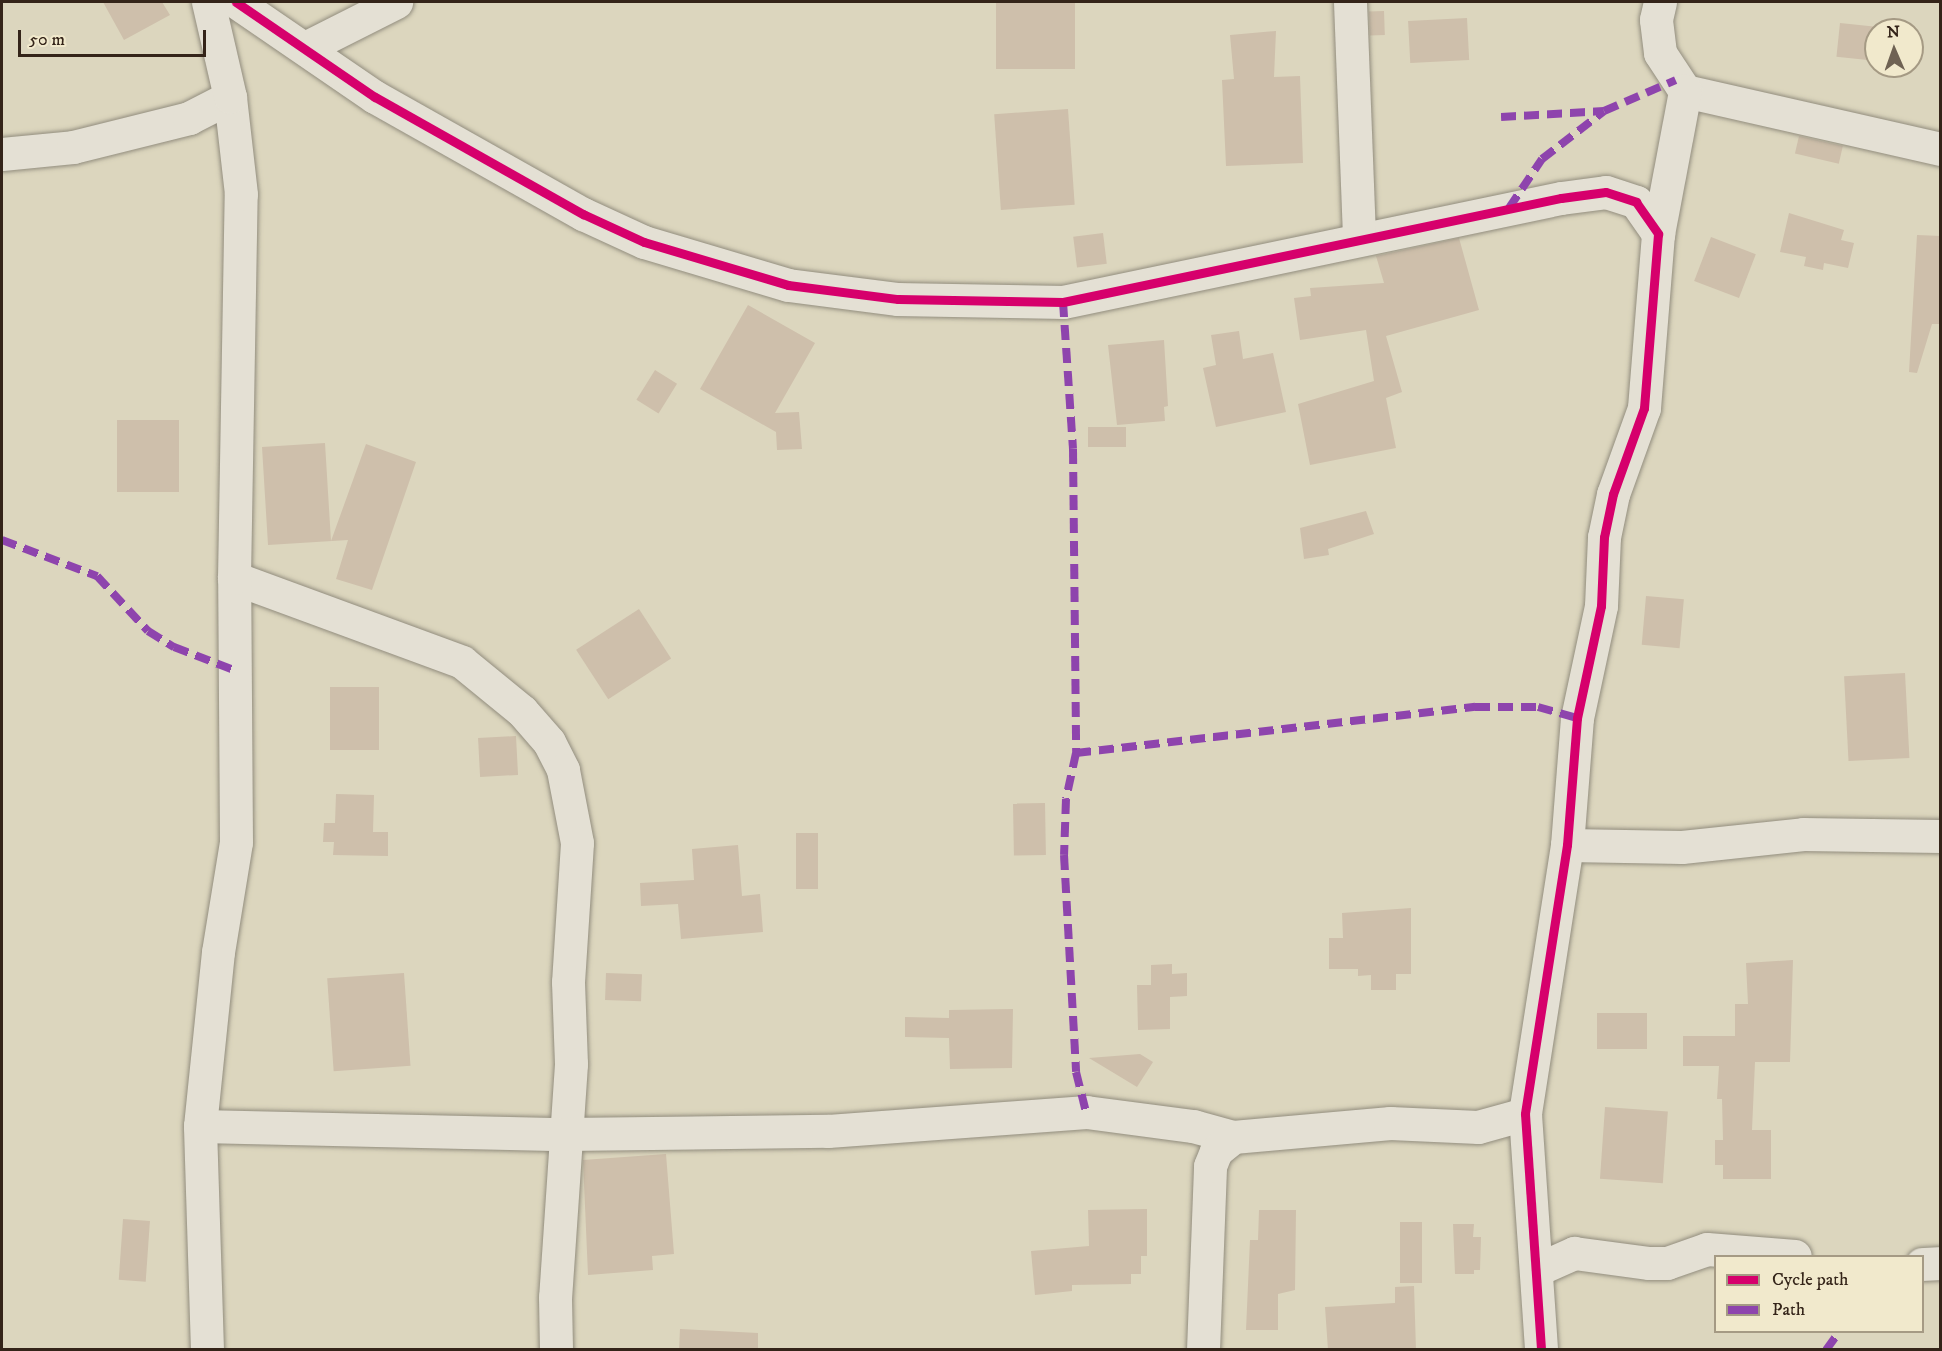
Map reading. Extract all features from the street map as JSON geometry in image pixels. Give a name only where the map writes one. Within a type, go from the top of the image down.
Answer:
[{"type":"street","points":[[207,1350],[200,1126],[218,952],[236,842],[234,578],[241,194],[230,97],[208,2]]},
{"type":"street","points":[[236,2],[307,47],[375,97],[583,214],[644,242],[788,285],[898,299],[1063,302],[1163,284],[1231,263],[1606,192],[1636,202],[1658,234]]},
{"type":"street","points":[[307,47],[396,2]]},
{"type":"street","points":[[1350,2],[1359,238]]},
{"type":"street","points":[[1660,2],[1656,20],[1660,53],[1685,91],[1941,149]]},
{"type":"street","points":[[1542,1350],[1525,1114],[1567,845],[1576,718],[1601,606],[1604,537],[1613,494],[1644,408],[1658,234],[1685,91]]},
{"type":"street","points":[[2,154],[73,147],[189,118],[230,97]]},
{"type":"street","points":[[234,578],[462,662],[522,711],[549,742],[573,803],[578,843],[556,1350]]},
{"type":"street","points":[[1567,845],[1682,847],[1803,834],[1941,836]]},
{"type":"street","points":[[200,1126],[564,1134],[828,1131],[1086,1112],[1193,1126],[1233,1137],[1390,1123],[1478,1126],[1525,1114]]},
{"type":"street","points":[[1203,1350],[1210,1166],[1216,1151],[1233,1137]]},
{"type":"street","points":[[1534,1215],[1574,1253]]},
{"type":"street","points":[[1536,1270],[1574,1253],[1649,1263],[1667,1263],[1707,1249],[1773,1255]]},
{"type":"street","points":[[1924,1264],[1941,1263]]},
{"type":"building","points":[[103,2],[162,2],[170,15],[124,40]]},
{"type":"building","points":[[996,2],[1075,2],[1075,69],[996,69]]},
{"type":"building","points":[[1384,11],[1385,35],[1370,36],[1369,12]]},
{"type":"building","points":[[1467,18],[1469,60],[1410,63],[1408,21]]},
{"type":"building","points":[[1840,23],[1864,26],[1864,60],[1836,57]]},
{"type":"building","points":[[1276,31],[1274,77],[1300,76],[1303,163],[1226,166],[1222,80],[1234,79],[1230,35]]},
{"type":"building","points":[[1068,109],[1075,205],[1001,210],[994,114]]},
{"type":"building","points":[[1799,136],[1843,146],[1839,164],[1795,154]]},
{"type":"building","points":[[1789,213],[1844,230],[1841,240],[1854,243],[1848,268],[1824,263],[1823,270],[1804,266],[1806,257],[1780,252]]},
{"type":"building","points":[[1103,233],[1107,264],[1077,267],[1073,237]]},
{"type":"building","points":[[1917,235],[1941,236],[1941,324],[1932,324],[1917,373],[1909,372]]},
{"type":"building","points":[[1711,237],[1756,254],[1739,298],[1694,281]]},
{"type":"building","points":[[1459,238],[1479,310],[1386,336],[1402,392],[1386,398],[1396,448],[1310,465],[1298,404],[1374,381],[1366,330],[1300,340],[1294,298],[1311,296],[1310,288],[1384,283],[1376,256]]},
{"type":"building","points":[[748,305],[815,343],[775,413],[799,412],[802,449],[777,450],[776,432],[700,389]]},
{"type":"building","points":[[1239,331],[1243,359],[1273,353],[1286,412],[1216,427],[1203,368],[1216,365],[1211,335]]},
{"type":"building","points":[[1164,340],[1168,406],[1164,407],[1165,421],[1117,425],[1108,345]]},
{"type":"building","points":[[655,370],[677,384],[659,413],[636,400]]},
{"type":"building","points":[[117,420],[179,420],[179,492],[117,492]]},
{"type":"building","points":[[1088,427],[1126,427],[1126,447],[1088,447]]},
{"type":"building","points":[[325,443],[331,541],[366,444],[416,462],[372,590],[336,579],[348,540],[268,545],[262,447]]},
{"type":"building","points":[[1366,511],[1374,534],[1328,549],[1329,555],[1304,559],[1300,528]]},
{"type":"building","points":[[1646,596],[1684,599],[1680,648],[1642,645]]},
{"type":"building","points":[[639,609],[671,658],[608,699],[576,650]]},
{"type":"building","points":[[1905,673],[1909,758],[1849,761],[1844,676]]},
{"type":"building","points":[[330,687],[379,687],[379,750],[330,750]]},
{"type":"building","points":[[516,736],[518,775],[480,777],[478,738]]},
{"type":"building","points":[[336,794],[374,795],[373,832],[388,832],[388,856],[333,855],[334,842],[323,842],[324,823],[335,823]]},
{"type":"building","points":[[1045,803],[1046,855],[1014,856],[1013,804]]},
{"type":"building","points":[[796,833],[818,833],[818,889],[796,889]]},
{"type":"building","points":[[738,845],[742,896],[760,894],[763,932],[681,939],[678,904],[641,906],[640,883],[694,880],[692,849]]},
{"type":"building","points":[[1411,908],[1411,974],[1396,974],[1396,990],[1371,990],[1371,975],[1358,976],[1358,969],[1329,969],[1329,938],[1343,938],[1342,913]]},
{"type":"building","points":[[1793,960],[1790,1062],[1755,1062],[1752,1130],[1771,1130],[1771,1179],[1723,1179],[1723,1165],[1715,1165],[1715,1140],[1723,1140],[1722,1099],[1717,1099],[1719,1066],[1683,1066],[1683,1036],[1735,1036],[1735,1004],[1748,1004],[1746,963]]},
{"type":"building","points":[[1172,964],[1172,974],[1187,973],[1187,996],[1170,997],[1170,1029],[1138,1030],[1137,985],[1151,985],[1151,965]]},
{"type":"building","points":[[404,973],[410,1066],[334,1071],[327,978]]},
{"type":"building","points":[[606,973],[642,974],[641,1001],[605,1000]]},
{"type":"building","points":[[1013,1009],[1012,1068],[950,1069],[949,1038],[905,1037],[905,1017],[949,1018],[949,1010]]},
{"type":"building","points":[[1597,1013],[1647,1013],[1647,1049],[1597,1049]]},
{"type":"building","points":[[1140,1054],[1153,1062],[1137,1087],[1089,1058]]},
{"type":"building","points":[[1605,1107],[1668,1111],[1663,1183],[1600,1179]]},
{"type":"building","points":[[666,1154],[674,1254],[652,1256],[653,1270],[588,1275],[583,1160]]},
{"type":"building","points":[[1147,1209],[1147,1256],[1141,1256],[1141,1274],[1131,1274],[1131,1284],[1072,1285],[1072,1291],[1035,1295],[1031,1251],[1089,1246],[1088,1210]]},
{"type":"building","points":[[1259,1210],[1296,1210],[1295,1290],[1278,1294],[1278,1330],[1246,1330],[1250,1240],[1258,1240]]},
{"type":"building","points":[[123,1219],[150,1221],[146,1282],[119,1280]]},
{"type":"building","points":[[1400,1222],[1422,1222],[1422,1283],[1400,1283]]},
{"type":"building","points":[[1453,1224],[1474,1224],[1473,1237],[1481,1237],[1480,1270],[1474,1270],[1474,1274],[1455,1274]]},
{"type":"building","points":[[1414,1286],[1416,1350],[1328,1350],[1325,1307],[1395,1303],[1395,1287]]},
{"type":"building","points":[[680,1329],[758,1333],[758,1350],[679,1350]]},
{"type":"marked path","points":[[1501,117],[1604,111],[1676,80]]},
{"type":"marked path","points":[[1509,208],[1542,159],[1604,111]]},
{"type":"marked path","points":[[1063,302],[1073,449],[1076,753],[1066,799],[1064,855],[1076,1072],[1086,1112]]},
{"type":"marked path","points":[[2,540],[97,576],[148,631],[174,647],[234,670]]},
{"type":"marked path","points":[[1076,753],[1475,707],[1538,707],[1577,718]]},
{"type":"marked path","points":[[1826,1350],[1838,1333]]},
{"type":"cycle path","points":[[236,2],[375,97],[583,214],[644,242],[788,285],[898,299],[1063,302],[1561,198],[1606,192],[1636,202],[1658,234],[1644,408],[1613,494],[1604,537],[1601,606],[1577,718],[1567,845],[1525,1114],[1541,1350]]}]
